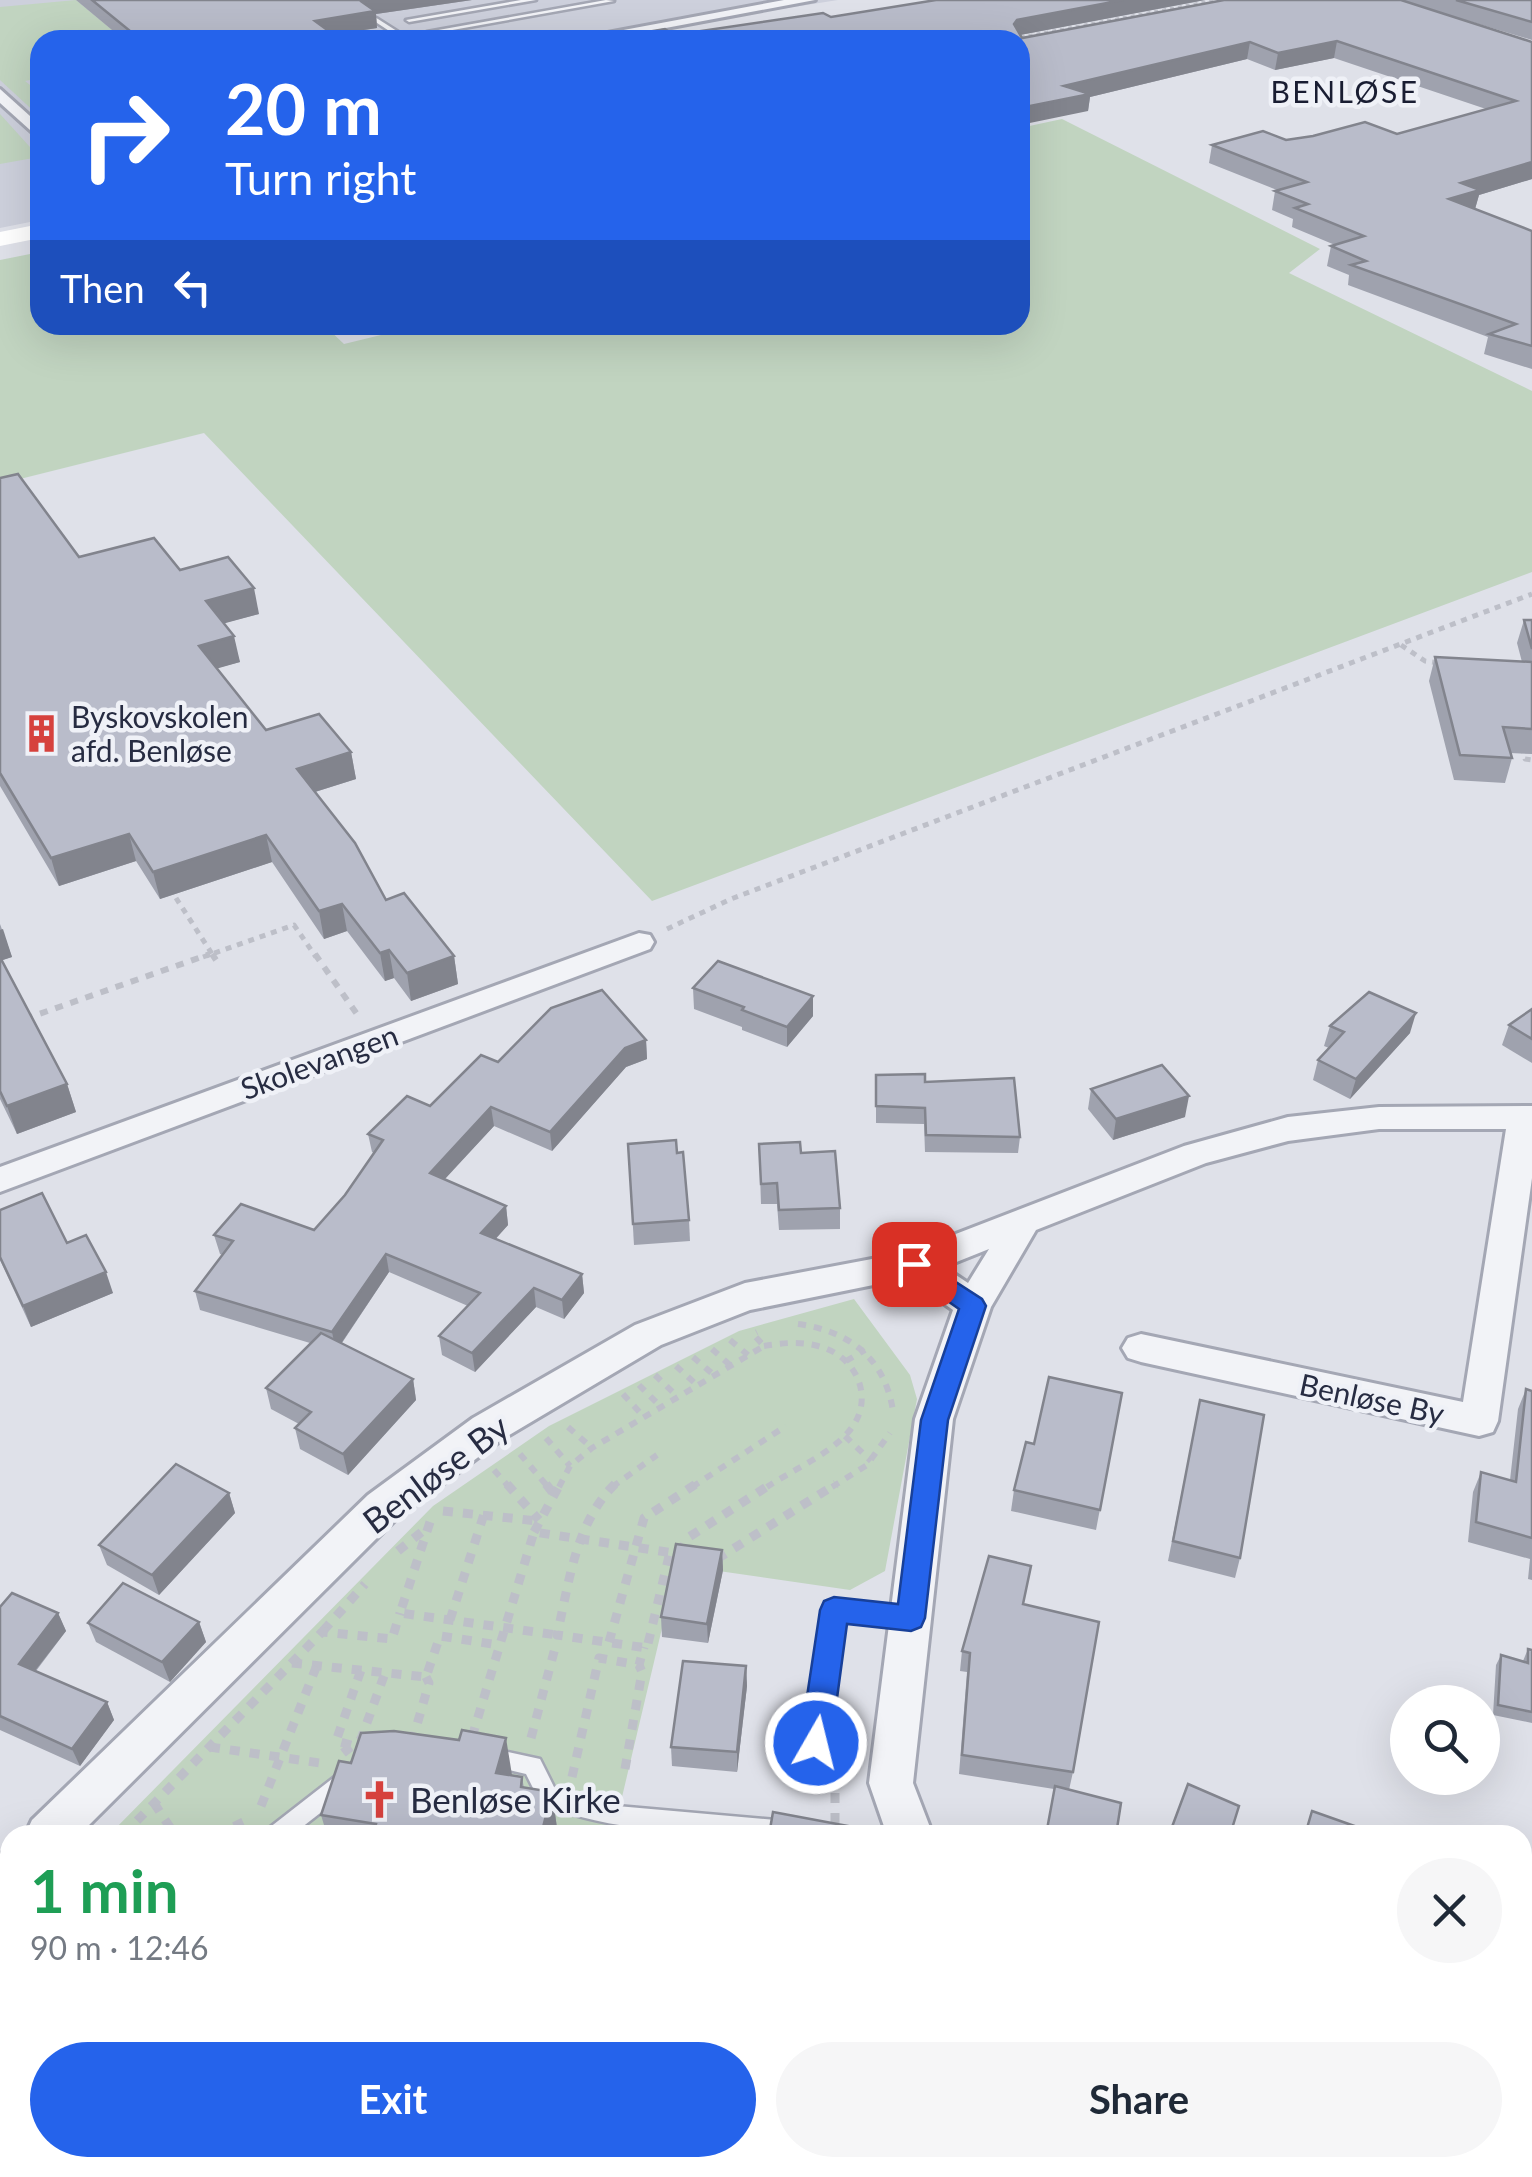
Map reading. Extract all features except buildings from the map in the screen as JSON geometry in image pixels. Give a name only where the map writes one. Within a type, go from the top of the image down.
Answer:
[{"type":"street","points":[[635,30],[808,0]]},
{"type":"street","points":[[0,94],[30,124]]},
{"type":"street","points":[[0,239],[30,233]]},
{"type":"street","name":"Skolevangen","points":[[0,1180],[639,942]]},
{"type":"street","name":"Benløse By","points":[[58,1825],[382,1508],[486,1428],[648,1335],[744,1297],[914,1264],[1196,1154],[1288,1128],[1379,1118],[1528,1118],[1479,1422],[1140,1348]]},
{"type":"street","points":[[906,1825],[891,1783],[934,1420],[973,1306],[1022,1224]]},
{"type":"street","points":[[914,1264],[973,1306]]},
{"type":"lane","points":[[409,20],[532,0]]},
{"type":"lane","points":[[442,30],[611,1]]},
{"type":"lane","points":[[444,14],[473,30]]},
{"type":"lane","points":[[376,20],[392,30]]},
{"type":"lane","points":[[811,1776],[834,1610],[911,1618]]},
{"type":"lane","points":[[408,1752],[467,1753],[533,1766],[548,1797],[618,1816],[716,1825]]},
{"type":"lane","points":[[289,1825],[353,1770]]},
{"type":"path","points":[[1030,35],[1214,0]]},
{"type":"path","points":[[639,942],[750,892],[1532,594]]},
{"type":"path","points":[[1400,644],[1426,661],[1444,664]]},
{"type":"path","points":[[1520,742],[1526,759],[1532,760]]},
{"type":"path","points":[[176,898],[214,957]]},
{"type":"path","points":[[18,1021],[214,957],[294,925],[376,1040]]},
{"type":"path","points":[[707,1558],[722,1560],[871,1461],[892,1428],[893,1404],[885,1378],[865,1350],[842,1333],[812,1325],[781,1325]]},
{"type":"path","points":[[764,1346],[753,1334],[766,1328]]},
{"type":"path","points":[[730,1339],[748,1356]]},
{"type":"path","points":[[467,1753],[538,1520],[570,1466],[592,1448],[764,1346],[805,1342],[835,1352],[855,1370],[864,1394],[859,1418],[845,1436],[690,1537],[674,1553],[639,1665],[642,1672],[625,1770]]},
{"type":"path","points":[[712,1349],[731,1366]]},
{"type":"path","points":[[846,1361],[865,1350]]},
{"type":"path","points":[[694,1357],[714,1375]]},
{"type":"path","points":[[676,1366],[697,1386]]},
{"type":"path","points":[[655,1375],[678,1397]]},
{"type":"path","points":[[640,1385],[660,1407]]},
{"type":"path","points":[[623,1394],[644,1418]]},
{"type":"path","points":[[609,1642],[644,1518],[786,1426]]},
{"type":"path","points":[[568,1427],[592,1448]]},
{"type":"path","points":[[845,1436],[871,1461]]},
{"type":"path","points":[[546,1438],[570,1466]]},
{"type":"path","points":[[520,1454],[553,1493]]},
{"type":"path","points":[[557,1635],[582,1540],[595,1508],[608,1490],[657,1455]]},
{"type":"path","points":[[493,1469],[538,1520]]},
{"type":"path","points":[[390,1558],[444,1511],[538,1520]]},
{"type":"path","points":[[450,1620],[484,1514]]},
{"type":"path","points":[[322,1632],[392,1639],[424,1530]]},
{"type":"path","points":[[534,1532],[693,1556]]},
{"type":"path","points":[[133,1825],[376,1572]]},
{"type":"path","points":[[400,1613],[644,1647]]},
{"type":"path","points":[[408,1752],[430,1684],[426,1677],[440,1636],[500,1646]]},
{"type":"path","points":[[524,1764],[556,1648]]},
{"type":"path","points":[[566,1802],[599,1658],[639,1665]]},
{"type":"path","points":[[292,1662],[426,1677]]},
{"type":"path","points":[[257,1816],[317,1665]]},
{"type":"path","points":[[352,1746],[336,1740],[361,1670]]},
{"type":"path","points":[[210,1746],[326,1764]]},
{"type":"path","points":[[154,1804],[168,1825]]},
{"type":"shaded area","points":[[0,0],[838,0],[648,30],[30,30],[30,222],[0,228]]},
{"type":"green space","points":[[76,0],[112,30],[30,30],[30,80],[25,81],[30,85],[30,108],[0,80],[0,7]]},
{"type":"green space","points":[[0,114],[30,147],[30,159],[0,164]]},
{"type":"green space","points":[[1062,119],[1320,249],[1289,273],[1532,391],[1532,572],[652,901],[204,433],[0,484],[0,260],[30,254],[30,335],[335,335],[344,344],[381,335],[1030,335],[1030,126]]},
{"type":"green space","points":[[854,1299],[910,1375],[917,1399],[885,1571],[850,1590],[677,1565],[615,1825],[119,1825],[433,1506],[549,1426],[739,1331]]},
{"type":"place","name":"Byskovskolen afd. Benløse","points":[[41,733]]},
{"type":"place","name":"Benløse Kirke","points":[[380,1799]]},
{"type":"district","name":"BENLØSE","points":[[1345,91]]},
{"type":"route","points":[[816,1743],[834,1610],[911,1618],[934,1420],[973,1306],[914,1264]]}]
